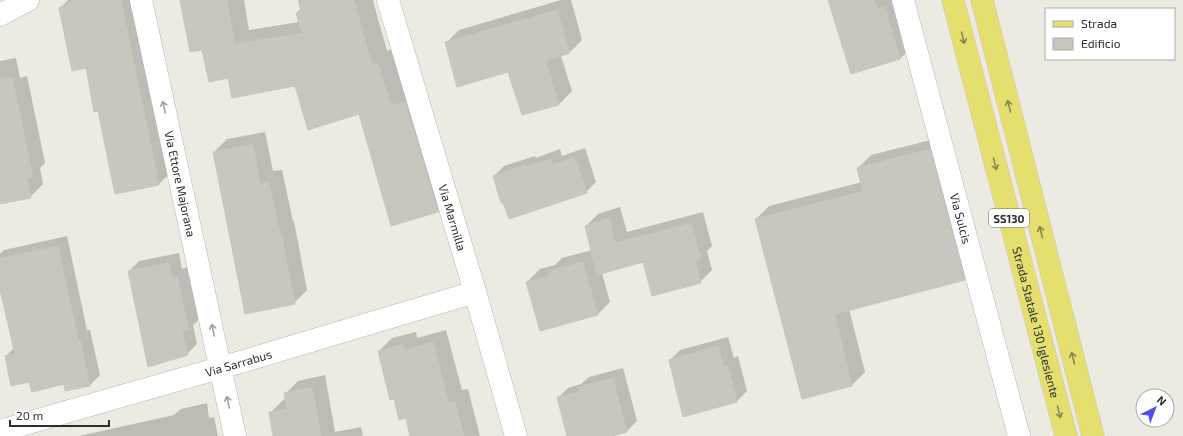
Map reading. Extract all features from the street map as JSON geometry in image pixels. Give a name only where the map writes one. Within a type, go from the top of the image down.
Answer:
[{"type":"main road","name":"Strada Statale 130 Iglesiente","points":[[953,0],[1066,436]]},
{"type":"main road","name":"SS130","points":[[982,0],[1093,436]]},
{"type":"street","points":[[0,15],[28,0]]},
{"type":"street","name":"Via Ettore Majorana","points":[[141,0],[235,436]]},
{"type":"street","name":"Via Marmilla","points":[[388,0],[475,292],[516,436]]},
{"type":"street","name":"Via Sulcis","points":[[903,0],[1019,436]]},
{"type":"street","name":"Via Sarrabus","points":[[0,431],[221,368],[475,292]]},
{"type":"building","points":[[74,0],[121,0],[159,185],[115,194],[98,111],[94,112],[86,68],[72,71],[59,8]]},
{"type":"building","points":[[180,0],[227,0],[235,44],[302,33],[296,13],[301,11],[298,0],[354,0],[372,65],[378,63],[391,105],[405,102],[438,212],[391,226],[359,114],[308,130],[295,86],[232,98],[228,78],[209,82],[202,50],[190,52]]},
{"type":"building","points":[[828,0],[874,0],[877,8],[885,7],[900,59],[851,74]]},
{"type":"building","points":[[557,10],[570,53],[546,61],[559,105],[522,115],[508,72],[457,87],[445,42]]},
{"type":"building","points":[[12,77],[33,177],[27,178],[31,198],[0,204],[0,79]]},
{"type":"building","points":[[253,144],[260,184],[269,182],[295,304],[245,314],[213,152]]},
{"type":"building","points":[[930,149],[965,280],[835,314],[852,386],[802,399],[755,219],[863,191],[857,168]]},
{"type":"building","points":[[575,157],[587,193],[509,219],[503,203],[501,203],[493,176],[525,165],[526,167],[550,159],[552,165]]},
{"type":"building","points":[[609,218],[615,243],[691,223],[701,259],[695,261],[701,283],[652,296],[643,262],[597,275],[585,226]]},
{"type":"building","points":[[58,246],[78,340],[80,339],[90,386],[65,391],[64,384],[32,392],[29,382],[11,386],[5,356],[15,354],[0,290],[0,258]]},
{"type":"building","points":[[583,262],[598,315],[540,331],[526,282],[549,276],[548,271]]},
{"type":"building","points":[[169,263],[172,278],[177,277],[189,330],[182,331],[188,355],[148,367],[128,271]]},
{"type":"building","points":[[433,342],[449,403],[455,401],[464,436],[410,436],[406,418],[399,420],[394,399],[390,400],[378,351],[403,344],[404,350]]},
{"type":"building","points":[[718,346],[724,367],[728,366],[737,402],[683,417],[669,360]]},
{"type":"building","points":[[613,378],[627,432],[612,436],[567,436],[557,397],[579,392],[578,387]]},
{"type":"building","points":[[312,387],[321,436],[273,436],[269,412],[287,409],[284,393]]}]
